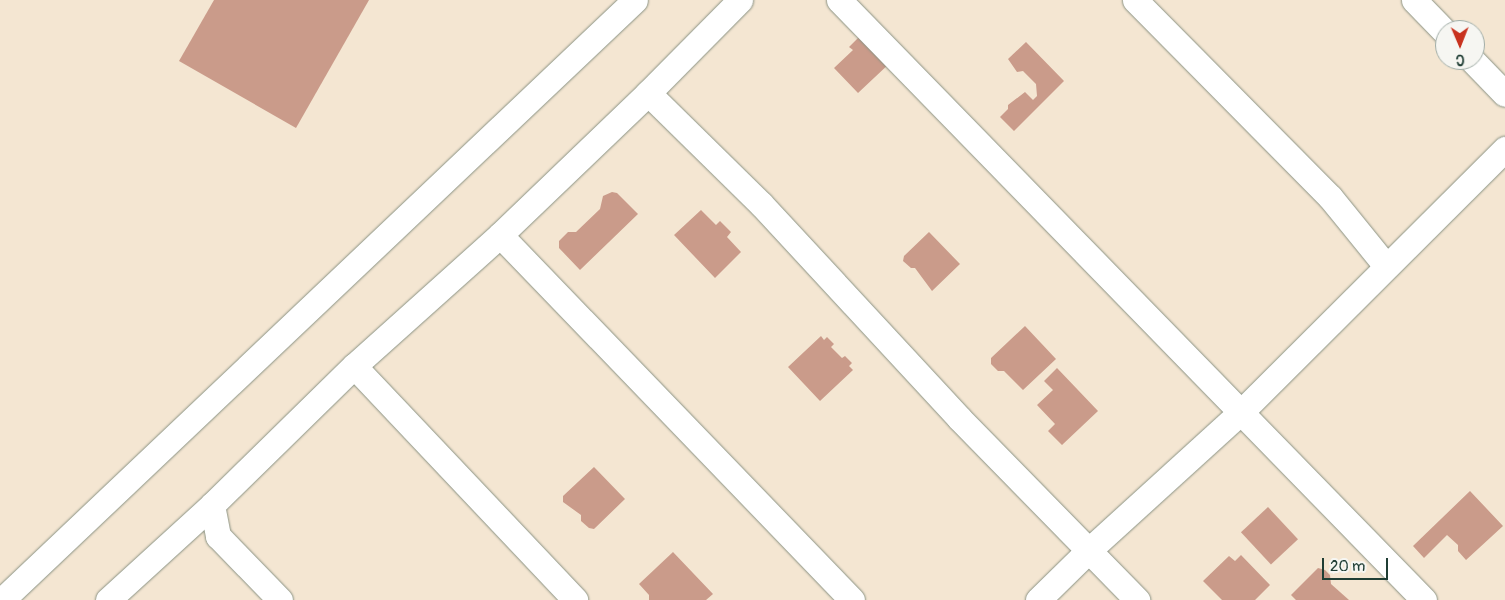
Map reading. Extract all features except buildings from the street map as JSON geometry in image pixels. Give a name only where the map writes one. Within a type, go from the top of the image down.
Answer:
[{"type":"street","points":[[2,600],[635,0]]},
{"type":"street","points":[[108,600],[212,505],[354,366],[500,235],[648,93],[740,0]]},
{"type":"street","points":[[839,0],[1424,600]]},
{"type":"street","points":[[1135,0],[1330,197],[1386,266]]},
{"type":"street","points":[[1414,0],[1435,22]]},
{"type":"street","points":[[1482,70],[1505,94]]},
{"type":"street","points":[[648,93],[761,204],[958,418],[1137,600]]},
{"type":"street","points":[[1038,600],[1088,551],[1241,412],[1505,150]]},
{"type":"street","points":[[500,235],[852,600]]},
{"type":"street","points":[[354,366],[575,600]]},
{"type":"street","points":[[212,505],[218,536],[280,600]]}]
